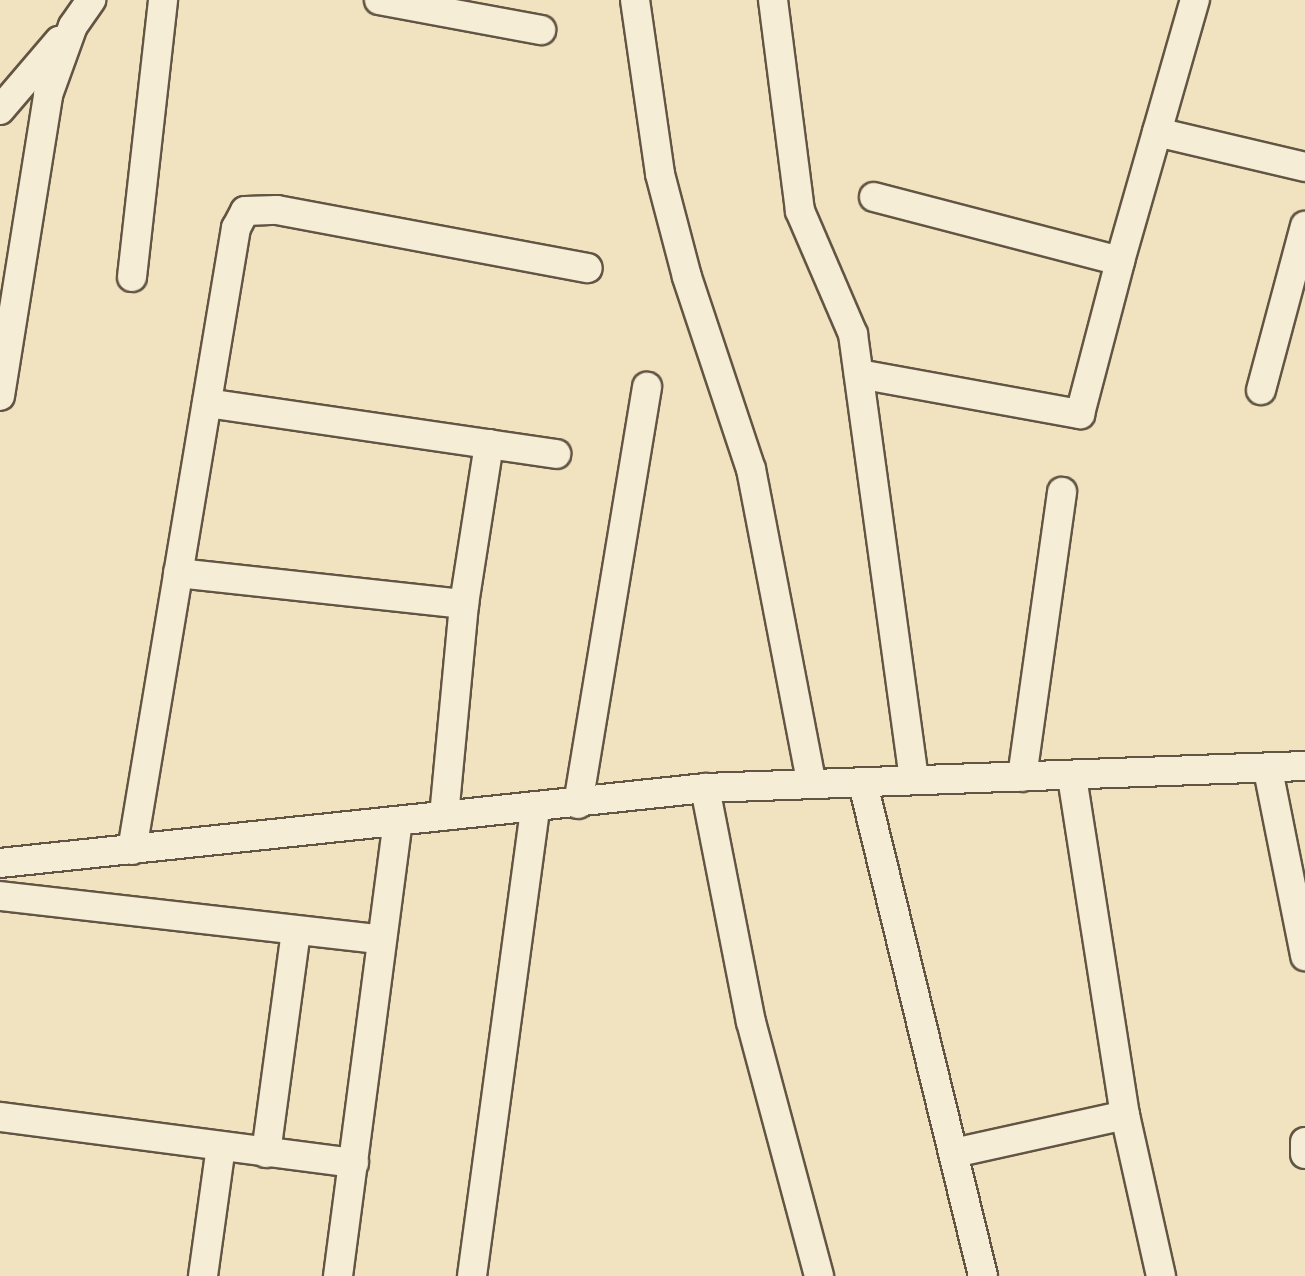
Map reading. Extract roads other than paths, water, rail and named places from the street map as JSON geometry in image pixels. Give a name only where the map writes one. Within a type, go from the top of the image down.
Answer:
[{"type":"street","points":[[0,110],[73,26],[91,0]]},
{"type":"street","points":[[132,277],[163,0]]},
{"type":"street","points":[[379,0],[541,30]]},
{"type":"street","points":[[635,0],[660,174],[691,291],[751,469],[811,781]]},
{"type":"street","points":[[773,0],[800,211],[846,311],[859,374],[914,779]]},
{"type":"street","points":[[859,374],[1080,414],[1120,261],[1195,0]]},
{"type":"street","points":[[0,396],[48,95],[73,26]]},
{"type":"street","points":[[1157,132],[1305,167]]},
{"type":"street","points":[[874,197],[1120,261]]},
{"type":"street","points":[[132,850],[236,228],[245,211],[277,210],[588,268]]},
{"type":"street","points":[[1261,390],[1305,226]]},
{"type":"street","points":[[578,804],[647,387]]},
{"type":"street","points":[[207,403],[556,454]]},
{"type":"street","points":[[444,816],[464,604],[489,444]]},
{"type":"street","points":[[1022,777],[1062,492]]},
{"type":"street","points":[[178,573],[464,604]]},
{"type":"street","points":[[0,863],[535,809],[705,788],[811,781],[863,784],[914,779],[1072,777],[1305,766]]},
{"type":"street","points":[[1268,770],[1305,956]]},
{"type":"street","points":[[1072,777],[1125,1115],[1161,1276]]},
{"type":"street","points":[[863,784],[983,1276]]},
{"type":"street","points":[[705,788],[751,1022],[819,1276]]},
{"type":"street","points":[[472,1276],[535,809]]},
{"type":"street","points":[[338,1276],[380,939],[398,823]]},
{"type":"street","points":[[0,896],[380,939]]},
{"type":"street","points":[[266,1153],[296,931]]},
{"type":"street","points":[[954,1153],[1125,1115]]},
{"type":"street","points":[[0,1117],[354,1163]]},
{"type":"street","points":[[1305,1142],[1305,1154]]},
{"type":"street","points":[[203,1276],[221,1147]]}]
